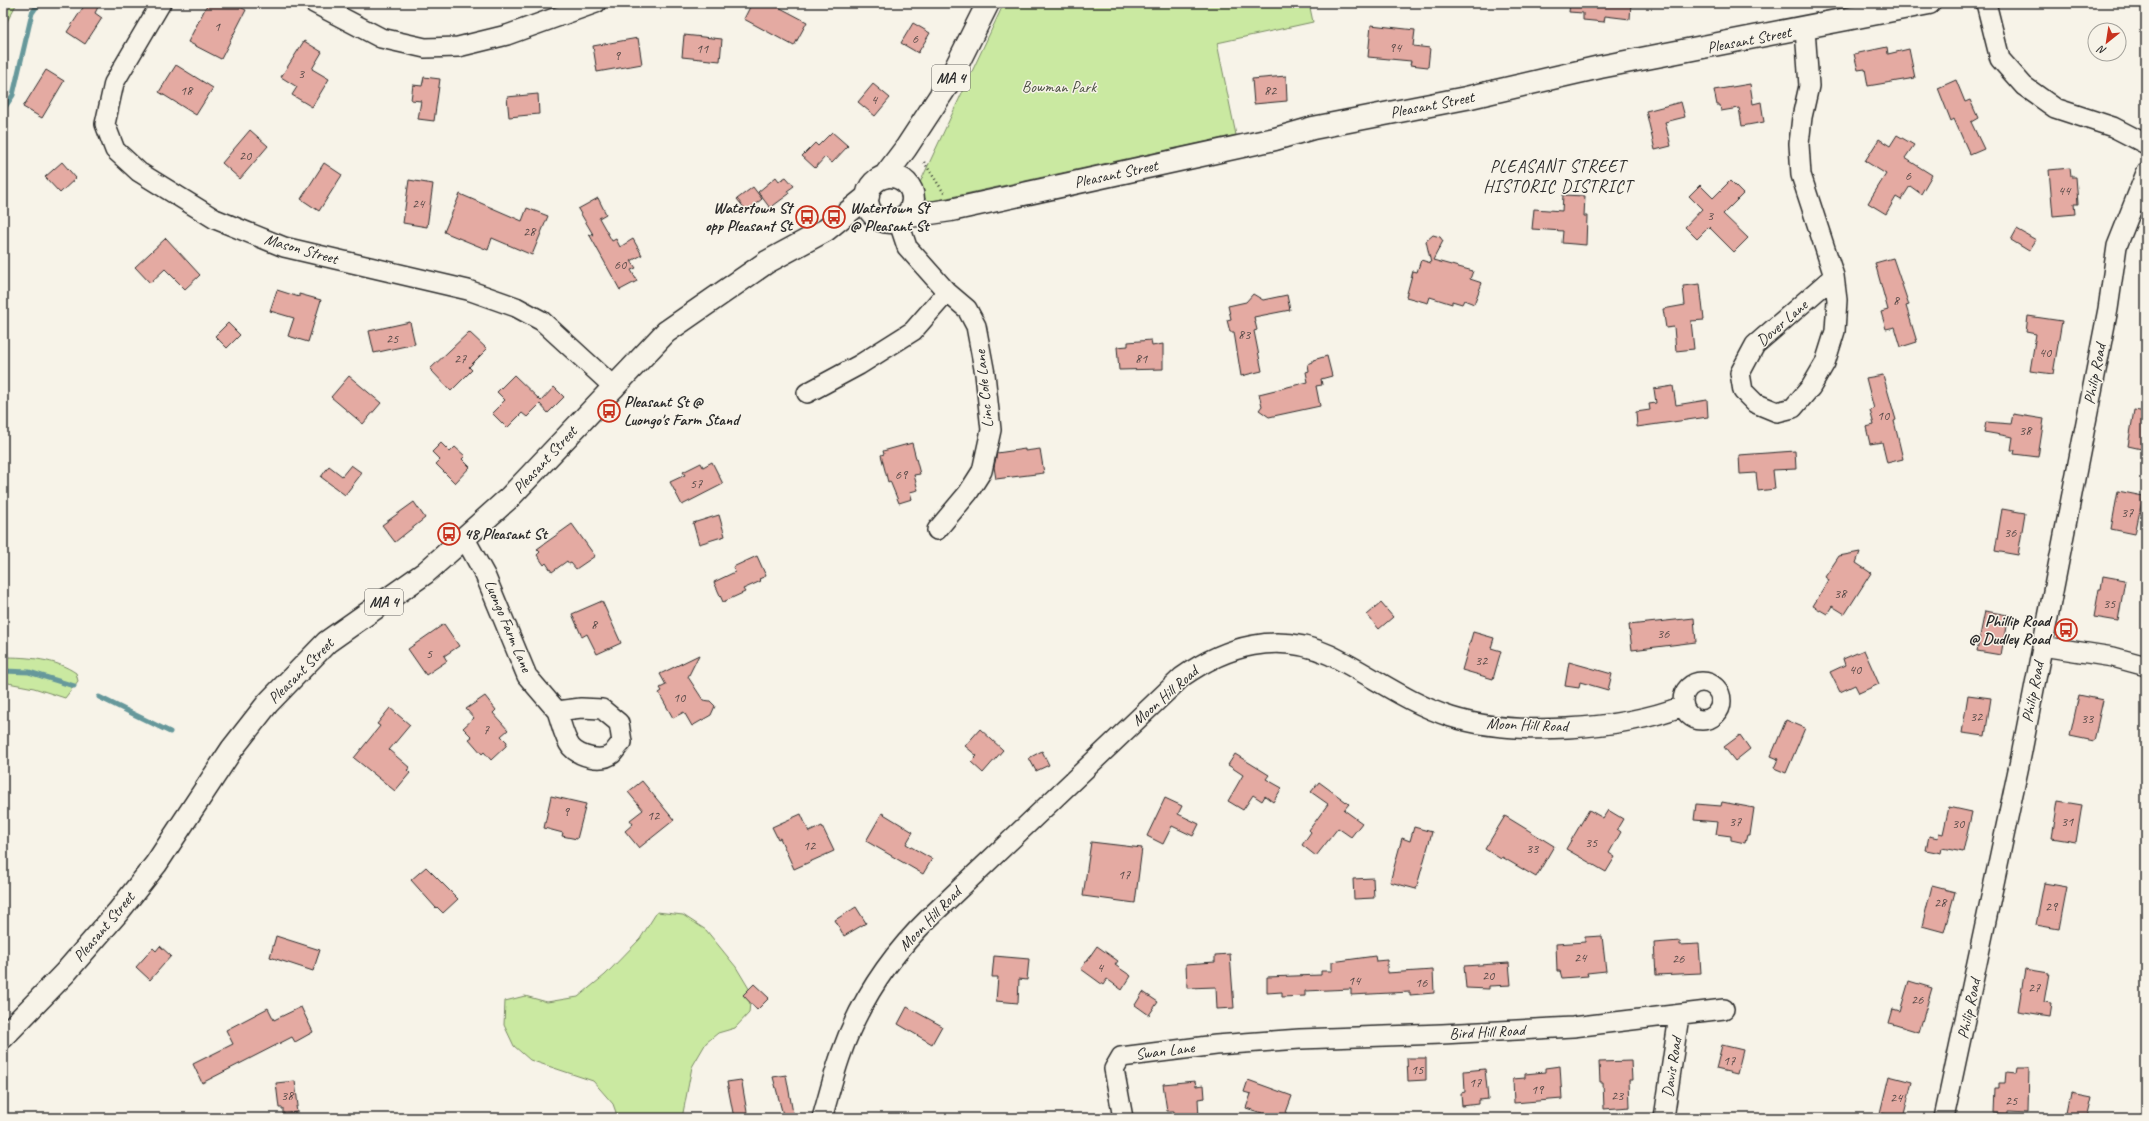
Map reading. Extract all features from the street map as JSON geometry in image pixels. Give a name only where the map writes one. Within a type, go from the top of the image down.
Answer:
[{"type":"main road","name":"MA 4","points":[[884,177],[906,148],[946,87],[988,3]]},
{"type":"main road","name":"Pleasant Street","points":[[826,230],[898,215],[940,203],[1275,139],[1319,127],[1466,98],[1600,67],[1805,29],[1929,3]]},
{"type":"main road","points":[[906,148],[906,182],[912,193],[898,215],[870,209],[868,196],[873,184],[884,177],[895,177],[906,182]]},
{"type":"main road","name":"Pleasant Street","points":[[3,1037],[65,973],[118,912],[156,864],[232,748],[268,703],[327,642],[425,573],[509,498],[615,388],[666,332],[767,262],[826,230],[868,196]]},
{"type":"street","name":"Mason Street","points":[[161,3],[114,83],[105,124],[115,150],[139,172],[215,219],[284,248],[468,290],[516,307],[542,321],[615,388]]},
{"type":"street","points":[[314,3],[381,38],[425,48],[458,47],[507,35],[596,3]]},
{"type":"street","points":[[1986,3],[2000,59],[2024,86],[2055,108],[2113,128],[2146,144]]},
{"type":"street","name":"Dover Lane","points":[[1805,29],[1809,86],[1802,117],[1799,144],[1801,176],[1834,276],[1837,300],[1835,331],[1825,363],[1811,387],[1793,408],[1777,412],[1755,403],[1743,391],[1740,372],[1755,345],[1834,276]]},
{"type":"street","name":"Philip Road","points":[[1944,1118],[2018,772],[2105,323],[2117,246],[2146,174]]},
{"type":"street","name":"Linc Cole Lane","points":[[898,215],[907,247],[947,292],[967,309],[976,326],[985,374],[991,430],[982,471],[968,493],[937,530]]},
{"type":"street","points":[[807,393],[859,365],[913,331],[947,292]]},
{"type":"street","name":"Luongo Farm Lane","points":[[464,537],[485,574],[527,676],[558,711]]},
{"type":"street","name":"Moon Hill Road","points":[[822,1118],[840,1056],[856,1017],[876,980],[896,954],[919,928],[1182,677],[1219,654],[1255,644],[1292,645],[1311,649],[1344,662],[1409,700],[1430,710],[1479,724],[1541,728],[1604,724],[1652,716],[1683,706]]},
{"type":"street","points":[[2042,646],[2113,657],[2146,666]]},
{"type":"street","name":"Bird Hill Road","points":[[1249,1042],[1565,1028],[1679,1016],[1724,1009]]},
{"type":"street","name":"Davis Road","points":[[1664,1118],[1679,1016]]},
{"type":"street","name":"Swan Lane","points":[[1123,1118],[1114,1069],[1121,1057],[1249,1042]]},
{"type":"path","points":[[924,162],[940,203]]},
{"type":"green space","points":[[3,3],[17,3],[3,29]]},
{"type":"green space","name":"Bowman Park","points":[[1004,3],[1309,3],[1313,22],[1217,43],[1236,135],[933,201],[927,200],[918,192],[918,187]]},
{"type":"green space","points":[[3,657],[32,658],[51,662],[68,668],[76,673],[78,681],[65,698],[34,688],[3,682]]},
{"type":"green space","points":[[657,912],[683,915],[706,930],[736,967],[751,992],[749,1013],[735,1028],[718,1033],[706,1043],[692,1067],[682,1118],[618,1118],[613,1104],[593,1081],[530,1060],[514,1046],[504,1025],[505,1001],[525,996],[547,1002],[578,997],[605,975],[640,939]]},
{"type":"building","points":[[86,3],[100,3],[95,13],[102,18],[85,44],[67,32]]},
{"type":"building","points":[[208,3],[232,3],[246,10],[221,59],[188,42]]},
{"type":"building","points":[[752,3],[771,3],[807,22],[794,46],[744,19]]},
{"type":"building","points":[[1570,3],[1631,3],[1630,19],[1605,16],[1604,22],[1583,20],[1583,13],[1569,12]]},
{"type":"building","points":[[913,23],[930,33],[918,53],[901,43]]},
{"type":"building","points":[[1371,25],[1415,30],[1413,46],[1430,48],[1428,67],[1410,65],[1411,61],[1368,57]]},
{"type":"building","points":[[684,35],[722,39],[720,61],[682,57]]},
{"type":"building","points":[[638,38],[642,64],[597,72],[593,46]]},
{"type":"building","points":[[304,41],[322,52],[312,69],[329,79],[312,107],[292,95],[297,87],[281,77]]},
{"type":"building","points":[[1887,47],[1888,54],[1909,49],[1915,78],[1868,86],[1865,69],[1858,70],[1854,54]]},
{"type":"building","points":[[176,65],[213,88],[196,115],[159,92]]},
{"type":"building","points":[[46,70],[64,81],[42,118],[23,107]]},
{"type":"building","points":[[1286,76],[1287,101],[1254,104],[1252,79]]},
{"type":"building","points":[[424,77],[440,79],[434,121],[418,119],[421,101],[411,100],[413,85],[422,86]]},
{"type":"building","points":[[1956,80],[1965,102],[1970,100],[1978,118],[1971,122],[1984,149],[1970,155],[1954,119],[1951,121],[1938,88]]},
{"type":"building","points":[[873,84],[890,98],[875,116],[858,102]]},
{"type":"building","points":[[1750,84],[1753,104],[1761,102],[1764,122],[1742,126],[1739,108],[1721,111],[1720,105],[1717,105],[1714,90]]},
{"type":"building","points":[[538,94],[539,114],[509,117],[507,97]]},
{"type":"building","points":[[1681,102],[1685,117],[1665,122],[1671,146],[1655,150],[1646,111]]},
{"type":"building","points":[[250,130],[268,146],[240,179],[222,163]]},
{"type":"building","points":[[832,132],[848,146],[832,163],[825,157],[815,168],[802,156],[815,143],[818,146]]},
{"type":"building","points":[[1897,135],[1914,145],[1905,158],[1932,175],[1921,194],[1910,186],[1901,200],[1896,197],[1886,214],[1868,203],[1886,174],[1865,161],[1879,139],[1890,146]]},
{"type":"building","points":[[62,162],[76,178],[60,193],[45,177]]},
{"type":"building","points":[[324,163],[342,175],[319,211],[301,199]]},
{"type":"building","points":[[2070,168],[2071,177],[2076,177],[2078,204],[2074,204],[2075,214],[2053,216],[2049,170]]},
{"type":"building","points":[[776,177],[779,181],[786,177],[794,186],[787,191],[789,194],[770,208],[758,192]]},
{"type":"building","points":[[409,180],[433,184],[427,227],[403,223]]},
{"type":"building","points":[[1730,181],[1743,194],[1723,214],[1748,238],[1734,252],[1709,227],[1697,239],[1685,227],[1702,209],[1689,196],[1700,185],[1713,198]]},
{"type":"building","points":[[753,187],[762,199],[747,211],[737,199]]},
{"type":"building","points":[[460,194],[522,221],[527,208],[548,216],[532,255],[492,238],[488,250],[444,232]]},
{"type":"building","points":[[1563,195],[1585,196],[1584,216],[1587,216],[1586,245],[1562,243],[1563,231],[1532,229],[1534,209],[1562,211]]},
{"type":"building","points":[[598,198],[606,214],[599,218],[612,241],[616,239],[620,247],[633,239],[642,255],[631,261],[636,268],[631,270],[637,281],[620,290],[589,234],[594,236],[578,209]]},
{"type":"building","points":[[2017,229],[2036,240],[2029,251],[2011,240]]},
{"type":"building","points":[[1433,235],[1440,237],[1443,241],[1433,260],[1473,271],[1470,279],[1482,283],[1474,304],[1464,300],[1462,304],[1452,301],[1452,304],[1430,297],[1428,303],[1406,297],[1413,271],[1417,272],[1421,260],[1431,263],[1426,241]]},
{"type":"building","points":[[166,238],[200,275],[185,289],[165,269],[150,283],[135,267]]},
{"type":"building","points":[[1893,258],[1909,305],[1906,306],[1917,342],[1901,347],[1895,327],[1886,329],[1881,312],[1888,310],[1875,263]]},
{"type":"building","points":[[1700,284],[1704,320],[1691,321],[1694,349],[1676,351],[1674,327],[1666,328],[1663,309],[1685,305],[1683,286]]},
{"type":"building","points":[[277,290],[299,297],[299,294],[321,300],[308,342],[288,336],[294,318],[270,311]]},
{"type":"building","points":[[1253,294],[1263,300],[1287,295],[1290,310],[1254,317],[1257,330],[1254,331],[1262,371],[1241,376],[1234,332],[1230,332],[1227,320],[1231,319],[1228,306],[1246,302]]},
{"type":"building","points":[[2028,316],[2062,321],[2053,374],[2030,371],[2036,334],[2026,332]]},
{"type":"building","points":[[410,322],[415,344],[374,353],[369,331]]},
{"type":"building","points":[[228,323],[240,335],[227,348],[215,336]]},
{"type":"building","points":[[469,332],[487,349],[469,367],[472,370],[451,391],[430,369]]},
{"type":"building","points":[[1151,340],[1152,346],[1163,344],[1163,369],[1119,370],[1117,347],[1128,346],[1128,342]]},
{"type":"building","points":[[1327,356],[1332,376],[1321,379],[1322,385],[1316,386],[1320,406],[1269,417],[1259,410],[1262,406],[1259,394],[1308,382],[1306,372],[1309,371],[1308,364],[1313,362],[1313,360]]},
{"type":"building","points":[[514,375],[541,401],[554,387],[564,397],[548,413],[540,404],[527,417],[522,413],[507,428],[492,413],[505,400],[497,392]]},
{"type":"building","points":[[1883,375],[1896,420],[1894,421],[1903,459],[1887,463],[1882,442],[1870,444],[1866,427],[1874,425],[1870,410],[1874,409],[1866,378]]},
{"type":"building","points":[[349,376],[381,403],[363,424],[331,397]]},
{"type":"building","points":[[1673,386],[1676,405],[1707,400],[1708,417],[1637,427],[1636,412],[1650,410],[1649,404],[1656,403],[1654,389]]},
{"type":"building","points":[[2134,410],[2146,412],[2146,450],[2128,446]]},
{"type":"building","points":[[2013,414],[2044,419],[2038,457],[2014,454],[2015,450],[2011,450],[2013,437],[1984,432],[1986,422],[2011,424]]},
{"type":"building","points":[[441,443],[450,452],[455,447],[465,456],[462,459],[470,467],[455,483],[436,464],[440,460],[432,452]]},
{"type":"building","points":[[912,443],[920,474],[914,475],[918,490],[910,492],[912,499],[899,503],[890,481],[888,482],[881,455],[884,454],[883,451]]},
{"type":"building","points":[[1025,449],[1025,451],[1040,449],[1044,473],[996,479],[994,467],[997,453]]},
{"type":"building","points":[[1795,451],[1796,469],[1773,470],[1775,489],[1758,491],[1756,473],[1740,474],[1739,455]]},
{"type":"building","points":[[712,462],[723,484],[682,505],[670,482],[685,475],[683,472],[701,463],[703,467]]},
{"type":"building","points":[[351,465],[362,473],[345,495],[321,477],[329,466],[342,476]]},
{"type":"building","points":[[2118,491],[2143,496],[2135,534],[2111,529]]},
{"type":"building","points":[[414,502],[425,518],[395,542],[382,525]]},
{"type":"building","points":[[2002,509],[2025,513],[2018,555],[1995,551]]},
{"type":"building","points":[[719,515],[725,536],[699,544],[693,523]]},
{"type":"building","points":[[572,524],[595,556],[576,569],[567,561],[552,572],[546,563],[544,565],[537,555],[540,552],[537,549]]},
{"type":"building","points":[[1860,552],[1856,563],[1871,573],[1845,614],[1832,606],[1827,614],[1813,606],[1829,580],[1825,577],[1839,556]]},
{"type":"building","points":[[757,556],[766,576],[759,579],[761,581],[743,589],[745,592],[723,602],[714,582],[735,572],[733,567]]},
{"type":"building","points":[[2103,576],[2125,580],[2118,621],[2094,617]]},
{"type":"building","points":[[602,601],[621,643],[597,654],[587,634],[582,637],[572,614]]},
{"type":"building","points":[[1381,603],[1393,617],[1379,629],[1367,615]]},
{"type":"building","points":[[1985,611],[2008,615],[2001,655],[1977,651]]},
{"type":"building","points":[[1694,618],[1696,642],[1632,650],[1629,625]]},
{"type":"building","points":[[444,624],[459,646],[444,656],[447,661],[426,675],[408,649]]},
{"type":"building","points":[[1473,632],[1494,638],[1491,648],[1501,651],[1493,679],[1462,670]]},
{"type":"building","points":[[1864,650],[1879,684],[1859,693],[1855,685],[1840,692],[1830,672],[1845,665],[1843,659]]},
{"type":"building","points":[[699,655],[688,677],[703,700],[710,701],[715,706],[711,715],[692,726],[684,712],[673,718],[659,693],[662,691],[660,688],[666,685],[660,674]]},
{"type":"building","points":[[1569,662],[1612,674],[1608,690],[1580,682],[1579,688],[1565,686]]},
{"type":"building","points":[[1968,695],[1991,698],[1985,736],[1962,733]]},
{"type":"building","points":[[2079,695],[2103,700],[2094,741],[2070,736]]},
{"type":"building","points":[[485,696],[496,710],[493,713],[508,730],[501,736],[507,742],[506,746],[491,760],[484,752],[482,754],[469,739],[472,737],[463,728],[474,718],[466,709]]},
{"type":"building","points":[[390,708],[410,725],[389,750],[410,768],[407,770],[410,773],[395,791],[354,758],[380,726],[377,724]]},
{"type":"building","points":[[1786,720],[1805,728],[1786,773],[1774,768],[1778,759],[1771,756]]},
{"type":"building","points":[[980,729],[1003,750],[983,773],[971,762],[977,756],[965,746]]},
{"type":"building","points":[[1740,735],[1750,749],[1735,761],[1724,747]]},
{"type":"building","points":[[1042,751],[1049,765],[1036,771],[1029,758]]},
{"type":"building","points":[[1235,754],[1269,775],[1266,779],[1282,788],[1273,802],[1265,796],[1262,801],[1253,795],[1243,810],[1228,801],[1243,775],[1228,765]]},
{"type":"building","points":[[642,781],[674,820],[639,848],[625,831],[633,824],[630,820],[643,810],[628,792]]},
{"type":"building","points":[[1319,782],[1349,804],[1344,810],[1362,823],[1351,837],[1338,828],[1316,856],[1302,845],[1311,832],[1309,830],[1328,804],[1311,792]]},
{"type":"building","points":[[551,796],[586,804],[577,839],[562,836],[563,833],[544,828]]},
{"type":"building","points":[[1165,798],[1182,806],[1178,814],[1199,824],[1193,836],[1172,826],[1163,844],[1147,836]]},
{"type":"building","points":[[2058,801],[2082,805],[2076,842],[2052,838]]},
{"type":"building","points":[[1722,802],[1754,808],[1750,835],[1747,835],[1745,843],[1731,840],[1731,836],[1716,834],[1718,822],[1694,820],[1696,804],[1721,806]]},
{"type":"building","points":[[1949,807],[1972,812],[1963,852],[1942,848],[1941,853],[1926,850],[1929,836],[1938,838],[1939,833],[1943,834]]},
{"type":"building","points":[[1589,810],[1603,818],[1608,810],[1623,819],[1617,829],[1621,832],[1609,853],[1615,857],[1606,872],[1566,849]]},
{"type":"building","points":[[882,813],[913,832],[906,844],[932,859],[923,874],[866,841]]},
{"type":"building","points":[[801,814],[809,832],[822,826],[834,851],[794,869],[780,838],[778,839],[772,827]]},
{"type":"building","points":[[1505,816],[1554,846],[1536,877],[1485,849]]},
{"type":"building","points":[[1414,827],[1432,832],[1416,889],[1390,882],[1402,838],[1410,841]]},
{"type":"building","points":[[1091,842],[1142,848],[1135,903],[1083,896]]},
{"type":"building","points":[[426,867],[458,899],[443,913],[437,907],[436,908],[411,880]]},
{"type":"building","points":[[1373,878],[1374,898],[1354,899],[1353,879]]},
{"type":"building","points":[[2044,883],[2067,887],[2059,929],[2036,925]]},
{"type":"building","points":[[1932,886],[1955,892],[1944,932],[1922,926]]},
{"type":"building","points":[[856,907],[866,923],[844,936],[835,920]]},
{"type":"building","points":[[276,936],[320,950],[313,971],[270,957]]},
{"type":"building","points":[[1602,936],[1606,971],[1587,973],[1588,976],[1562,978],[1560,971],[1557,971],[1556,944],[1585,942],[1585,937]]},
{"type":"building","points":[[1680,941],[1680,945],[1699,944],[1701,973],[1656,975],[1654,943]]},
{"type":"building","points":[[160,946],[171,956],[150,980],[136,967],[153,948],[156,951]]},
{"type":"building","points":[[1097,946],[1118,961],[1115,965],[1131,976],[1122,990],[1107,979],[1103,985],[1081,969]]},
{"type":"building","points":[[1230,954],[1234,1008],[1217,1009],[1216,987],[1187,988],[1186,964],[1215,962],[1215,955]]},
{"type":"building","points":[[994,956],[1029,959],[1027,980],[1019,979],[1018,1003],[996,1001],[998,977],[992,977]]},
{"type":"building","points":[[1375,956],[1376,961],[1387,960],[1387,973],[1433,970],[1434,993],[1410,995],[1410,992],[1351,995],[1351,989],[1305,991],[1305,996],[1282,997],[1282,992],[1267,993],[1267,977],[1321,975],[1321,971],[1332,971],[1332,962]]},
{"type":"building","points":[[1509,963],[1511,985],[1489,986],[1489,989],[1466,988],[1464,966]]},
{"type":"building","points":[[2025,969],[2049,973],[2044,1002],[2052,1003],[2050,1016],[2018,1011]]},
{"type":"building","points":[[1909,981],[1932,988],[1919,1032],[1889,1023],[1893,1009],[1900,1011]]},
{"type":"building","points":[[754,984],[769,998],[757,1010],[743,995]]},
{"type":"building","points":[[1143,992],[1158,1002],[1149,1015],[1135,1005]]},
{"type":"building","points":[[301,1007],[313,1032],[295,1042],[292,1037],[202,1083],[193,1064],[233,1044],[226,1030],[268,1008],[274,1020]]},
{"type":"building","points":[[907,1007],[942,1026],[932,1044],[898,1024]]},
{"type":"building","points":[[1722,1045],[1743,1050],[1737,1074],[1716,1069]]},
{"type":"building","points":[[1407,1058],[1426,1058],[1426,1080],[1408,1081]]},
{"type":"building","points":[[1631,1061],[1632,1080],[1629,1080],[1630,1107],[1604,1109],[1603,1082],[1600,1082],[1599,1062]]},
{"type":"building","points":[[1560,1066],[1562,1099],[1514,1103],[1513,1079],[1525,1078],[1525,1074],[1545,1072],[1545,1068]]},
{"type":"building","points":[[2017,1067],[2029,1067],[2028,1112],[2007,1111],[2007,1114],[1994,1113],[1995,1088],[1999,1088],[1999,1083],[2005,1083],[2006,1072],[2016,1073]]},
{"type":"building","points":[[1485,1069],[1488,1099],[1478,1100],[1478,1104],[1462,1106],[1461,1093],[1465,1092],[1464,1071]]},
{"type":"building","points":[[786,1075],[793,1113],[783,1115],[773,1077]]},
{"type":"building","points":[[1889,1076],[1912,1082],[1903,1118],[1880,1113]]},
{"type":"building","points":[[741,1080],[748,1118],[734,1118],[727,1082]]},
{"type":"building","points":[[1248,1080],[1292,1096],[1284,1118],[1264,1118],[1265,1114],[1246,1108],[1251,1094],[1244,1092]]},
{"type":"building","points":[[295,1081],[298,1106],[296,1106],[297,1112],[283,1114],[283,1108],[279,1108],[276,1083]]},
{"type":"building","points":[[1195,1081],[1196,1086],[1204,1085],[1205,1098],[1198,1099],[1199,1118],[1174,1117],[1174,1111],[1167,1111],[1163,1084]]},
{"type":"building","points":[[2072,1093],[2092,1097],[2087,1118],[2067,1118]]},
{"type":"waterway","points":[[3,110],[13,95],[32,13],[39,3]]},
{"type":"waterway","points":[[3,671],[29,672],[74,686]]},
{"type":"waterway","points":[[99,697],[170,732]]},
{"type":"place","name":"Watertown St opp Pleasant St","points":[[807,217]]},
{"type":"place","name":"Watertown St @ Pleasant St","points":[[834,217]]},
{"type":"place","name":"Pleasant St @ Luongo's Farm Stand","points":[[609,411]]},
{"type":"place","name":"48 Pleasant St","points":[[449,534]]},
{"type":"place","name":"Phillip Road @ Dudley Road","points":[[2066,630]]},
{"type":"district","name":"PLEASANT STREET HISTORIC DISTRICT","points":[[1558,176]]}]
